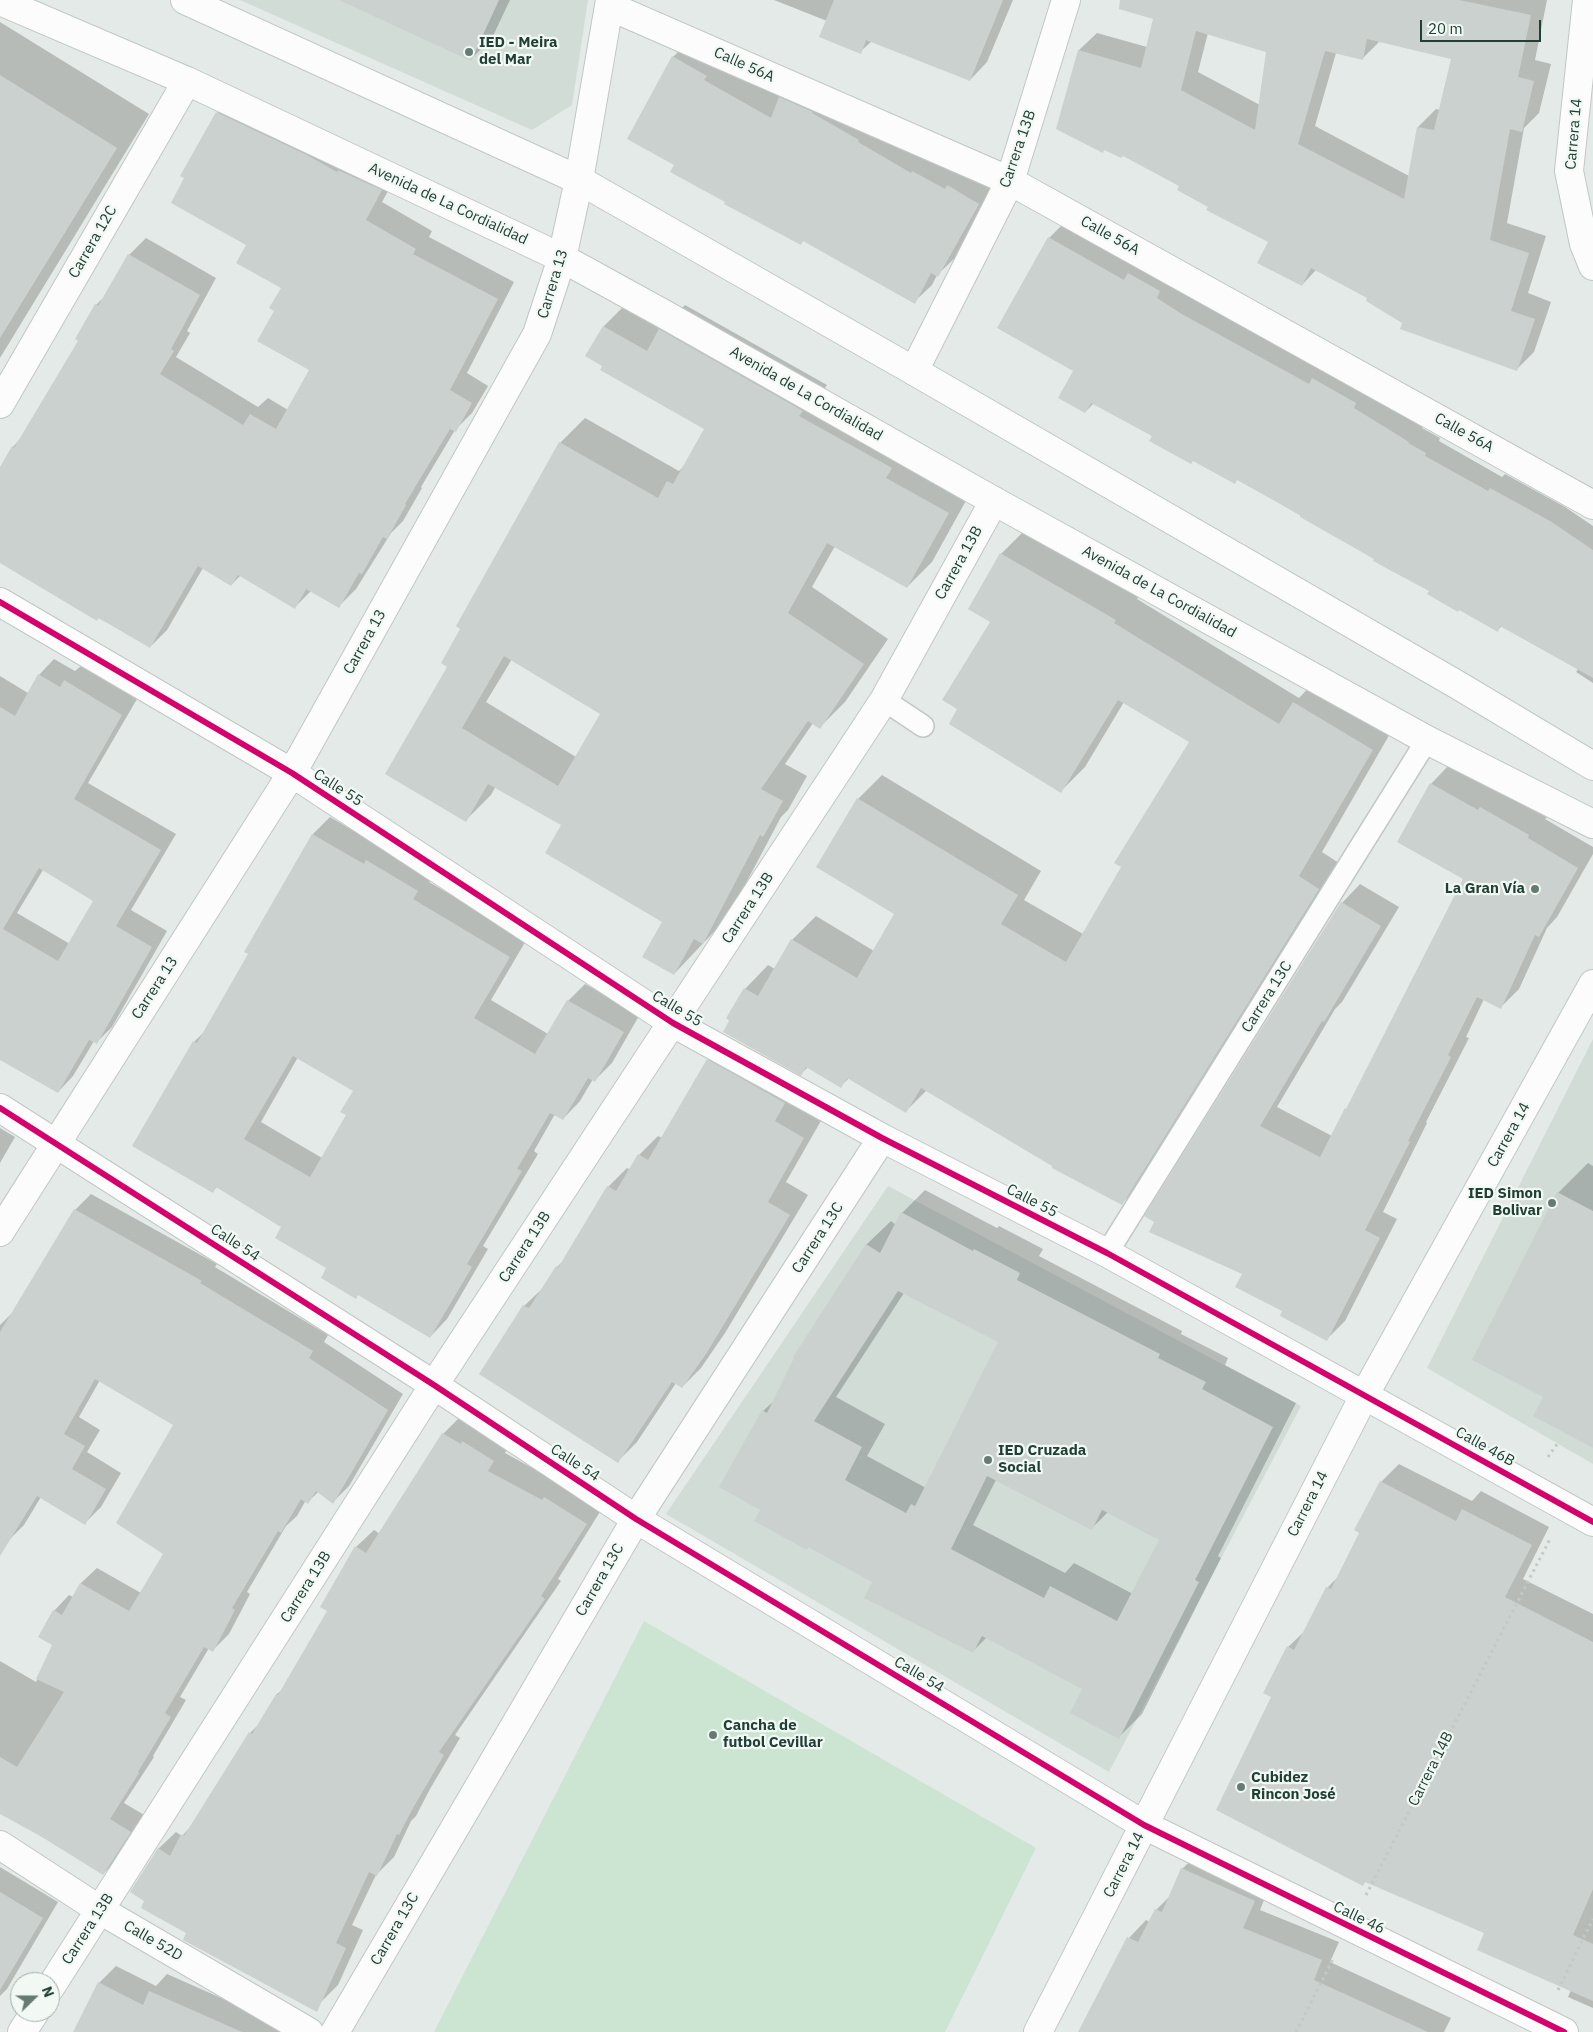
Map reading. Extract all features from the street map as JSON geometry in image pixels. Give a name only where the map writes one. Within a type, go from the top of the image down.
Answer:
[{"type":"street","points":[[185,0],[579,180],[1447,679],[1593,766]]},
{"type":"street","name":"Carrera 13B","points":[[914,371],[1010,180],[1066,0]]},
{"type":"street","name":"Avenida de La Cordialidad","points":[[0,1],[187,81],[562,258],[662,312],[994,501],[1427,740],[1593,824]]},
{"type":"street","name":"Carrera 14","points":[[1587,1],[1569,170],[1590,253]]},
{"type":"street","name":"Carrera 13","points":[[0,1232],[292,773],[537,334],[562,258],[579,180],[609,3]]},
{"type":"street","name":"Calle 56A","points":[[609,3],[1010,180],[1593,505]]},
{"type":"street","name":"Carrera 12C","points":[[0,404],[187,81]]},
{"type":"street","name":"Carrera 13B","points":[[60,1972],[434,1385],[884,700],[994,501]]},
{"type":"street","name":"Calle 55","points":[[0,602],[292,773],[673,1023],[882,1138],[1107,1253],[1365,1394]]},
{"type":"street","name":"Carrera 14","points":[[1038,2032],[1365,1394],[1593,984]]},
{"type":"street","name":"Calle 54","points":[[0,1108],[434,1385],[636,1519],[1144,1825]]},
{"type":"street","name":"Carrera 13C","points":[[335,2032],[636,1519],[882,1138]]},
{"type":"street","name":"Calle 46B","points":[[1365,1394],[1593,1522]]},
{"type":"street","name":"Calle 46","points":[[1144,1825],[1552,2026]]},
{"type":"street","name":"Calle 52D","points":[[0,1845],[100,1910],[309,2032]]},
{"type":"lane","points":[[884,700],[923,726]]},
{"type":"lane","name":"Carrera 13C","points":[[1107,1253],[1427,740]]},
{"type":"path","points":[[1552,2026],[1568,1972],[1593,1919]]},
{"type":"shaded area","name":"IED - Meira del Mar","points":[[240,0],[588,0],[572,105],[532,130]]},
{"type":"shaded area","name":"IED Simon Bolivar","points":[[1593,1039],[1593,1464],[1427,1368]]},
{"type":"shaded area","name":"IED Cruzada Social","points":[[888,1186],[1301,1406],[1109,1772],[666,1514]]},
{"type":"green space","name":"Cancha de futbol Cevillar","points":[[644,1621],[1036,1848],[945,2032],[434,2032]]},
{"type":"building","points":[[339,0],[499,0],[471,61]]},
{"type":"building","points":[[834,0],[1003,0],[970,81],[866,40],[861,54],[819,37]]},
{"type":"building","points":[[1120,0],[1459,0],[1531,15],[1518,77],[1534,81],[1522,132],[1510,129],[1490,240],[1529,253],[1511,311],[1535,319],[1517,371],[1400,329],[1402,323],[1366,301],[1367,298],[1311,268],[1302,286],[1257,263],[1268,242],[1206,210],[1208,207],[1177,190],[1179,186],[1123,156],[1121,158],[1104,150],[1103,153],[1056,129],[1078,50],[1141,68],[1153,19],[1119,9]],"holes":[[[1196,31],[1266,52],[1255,130],[1181,90]],[[1367,39],[1451,59],[1434,130],[1417,127],[1404,199],[1298,144],[1325,51],[1363,60]]]},
{"type":"building","points":[[672,56],[707,76],[704,80],[771,118],[779,97],[813,112],[859,140],[858,142],[911,173],[912,171],[945,189],[947,185],[979,204],[938,277],[931,273],[915,304],[803,241],[801,245],[724,204],[725,202],[670,172],[674,165],[627,139]]},
{"type":"building","points":[[0,75],[117,148],[0,338]]},
{"type":"building","points":[[216,112],[307,155],[337,172],[338,170],[382,190],[366,220],[416,249],[413,254],[498,299],[450,390],[472,403],[456,432],[450,429],[405,504],[387,539],[383,537],[362,574],[359,573],[339,608],[306,589],[295,609],[238,575],[231,586],[198,566],[150,648],[99,618],[97,621],[0,563],[0,467],[12,446],[14,448],[78,341],[75,339],[95,304],[98,306],[128,254],[200,295],[171,349],[174,351],[160,374],[243,425],[250,414],[276,429],[309,370],[257,341],[274,311],[269,308],[281,288],[236,263],[246,245],[171,203],[184,178],[180,176]]},
{"type":"building","points":[[1048,237],[1124,280],[1128,273],[1160,291],[1157,298],[1180,313],[1309,384],[1312,378],[1356,403],[1354,408],[1426,453],[1425,456],[1488,491],[1490,488],[1550,521],[1593,550],[1593,678],[1500,626],[1498,632],[1459,610],[1458,612],[1427,594],[1429,591],[1373,561],[1374,559],[1300,517],[1300,515],[1237,480],[1235,484],[1193,461],[1191,464],[1149,441],[1152,436],[1091,403],[1085,413],[1058,398],[1073,371],[997,328]]},
{"type":"building","points":[[603,326],[647,351],[659,329],[803,411],[799,416],[892,468],[886,478],[949,513],[907,588],[827,543],[788,613],[864,664],[820,729],[808,721],[761,789],[783,801],[763,837],[760,835],[703,944],[694,939],[674,975],[642,957],[662,922],[545,853],[561,825],[488,784],[466,822],[385,774],[447,667],[441,663],[460,629],[456,626],[559,442],[658,498],[667,481],[673,484],[704,429],[600,370],[602,366],[585,356]],"holes":[[[504,656],[600,714],[558,786],[462,728]]]},
{"type":"building","points":[[1000,553],[1116,620],[1114,623],[1279,724],[1293,702],[1373,750],[1299,876],[1319,889],[1122,1205],[1052,1168],[1052,1166],[921,1088],[906,1113],[847,1078],[841,1088],[806,1067],[801,1076],[723,1032],[729,1021],[726,1018],[744,988],[758,996],[791,939],[857,978],[894,914],[816,867],[857,798],[1018,895],[1001,924],[1066,962],[1121,867],[1114,863],[1189,742],[1118,700],[1061,793],[949,724],[957,709],[942,700],[990,622],[968,609]]},
{"type":"building","points":[[38,674],[60,687],[64,680],[122,715],[74,799],[161,850],[116,926],[152,947],[97,1044],[89,1040],[58,1093],[0,1060],[0,707],[15,716]],"holes":[[[39,868],[93,901],[58,961],[3,929]]]},
{"type":"building","points":[[1430,783],[1478,810],[1480,807],[1529,835],[1528,838],[1578,868],[1539,937],[1535,935],[1501,1009],[1477,997],[1448,1055],[1451,1057],[1365,1230],[1380,1238],[1327,1341],[1280,1316],[1282,1311],[1235,1287],[1242,1274],[1149,1232],[1154,1222],[1144,1216],[1341,902],[1381,926],[1260,1126],[1320,1157],[1463,879],[1397,842]]},
{"type":"building","points":[[312,834],[364,864],[366,860],[418,891],[413,899],[510,957],[474,1018],[535,1054],[567,1000],[624,1032],[595,1082],[588,1078],[563,1120],[550,1113],[517,1169],[522,1171],[467,1264],[472,1267],[430,1338],[358,1295],[356,1299],[321,1278],[326,1268],[275,1238],[281,1227],[216,1187],[213,1193],[132,1146],[193,1041],[197,1043],[248,954],[244,952]],"holes":[[[293,1056],[353,1091],[340,1112],[346,1115],[310,1177],[244,1139]]]},
{"type":"building","points":[[707,1059],[785,1103],[775,1121],[804,1138],[768,1202],[790,1215],[706,1354],[682,1388],[672,1382],[618,1463],[479,1374],[523,1305],[529,1308],[556,1266],[558,1268],[607,1186],[616,1191],[638,1154],[648,1160]]},
{"type":"building","points":[[1557,1192],[1593,1211],[1593,1448],[1533,1416],[1543,1397],[1472,1360]]},
{"type":"building","points":[[74,1209],[202,1281],[200,1283],[313,1351],[309,1358],[388,1410],[333,1504],[316,1491],[308,1504],[301,1499],[281,1533],[278,1531],[232,1608],[235,1610],[213,1652],[204,1647],[165,1713],[171,1717],[110,1819],[131,1832],[103,1875],[42,1837],[0,1814],[0,1757],[17,1767],[64,1692],[36,1679],[52,1645],[38,1637],[53,1610],[62,1615],[80,1583],[129,1611],[163,1554],[116,1523],[173,1425],[95,1379],[64,1434],[85,1446],[72,1469],[106,1489],[85,1525],[37,1496],[0,1556],[0,1332]]},
{"type":"building","points":[[901,1212],[973,1251],[974,1249],[1020,1273],[1017,1280],[1160,1354],[1158,1358],[1206,1382],[1202,1389],[1273,1427],[1195,1580],[1199,1582],[1119,1739],[1070,1713],[1082,1689],[982,1636],[973,1653],[864,1598],[872,1582],[808,1547],[807,1550],[754,1521],[760,1510],[719,1487],[762,1410],[767,1413],[793,1357],[866,1244],[880,1253]],"holes":[[[898,1291],[998,1342],[915,1506],[911,1504],[906,1513],[845,1480],[862,1447],[814,1421]],[[987,1476],[1092,1530],[1102,1510],[1159,1540],[1117,1621],[1050,1586],[1044,1598],[951,1549]]]},
{"type":"building","points":[[442,1433],[461,1444],[462,1441],[494,1461],[488,1471],[542,1500],[544,1497],[587,1524],[541,1596],[545,1599],[439,1752],[444,1755],[399,1835],[397,1834],[377,1876],[369,1872],[336,1943],[346,1948],[317,2012],[183,1940],[186,1933],[141,1908],[144,1901],[130,1892],[158,1848],[170,1856],[181,1834],[184,1836],[249,1732],[252,1734],[276,1694],[278,1695],[327,1611],[320,1607],[355,1546],[366,1553]]},
{"type":"building","points":[[1380,1481],[1456,1521],[1462,1509],[1532,1545],[1505,1597],[1593,1642],[1593,1889],[1573,1935],[1593,1944],[1593,2001],[1477,1950],[1484,1933],[1365,1882],[1363,1886],[1216,1810],[1271,1697],[1263,1693],[1287,1646],[1294,1650],[1326,1587],[1331,1589],[1359,1533],[1354,1530]]},
{"type":"building","points":[[1181,1868],[1255,1901],[1243,1928],[1322,1960],[1314,1980],[1428,2032],[1078,2032],[1127,1937],[1138,1942],[1155,1909],[1162,1912]]},
{"type":"building","points":[[0,1892],[43,1918],[0,1990]]},
{"type":"building","points":[[98,1982],[143,2005],[149,1991],[242,2032],[73,2032]]},
{"type":"cycle path","points":[[0,602],[292,773],[673,1023],[882,1138],[1107,1253],[1593,1522]]},
{"type":"cycle path","points":[[0,1108],[434,1385],[636,1519],[1144,1825],[1564,2032]]},
{"type":"place","name":"IED - Meira del Mar","points":[[469,52]]},
{"type":"place","name":"La Gran Vía","points":[[1535,889]]},
{"type":"place","name":"IED Simon Bolivar","points":[[1552,1203]]},
{"type":"place","name":"IED Cruzada Social","points":[[988,1460]]},
{"type":"place","name":"Cancha de futbol Cevillar","points":[[713,1735]]},
{"type":"place","name":"Cubidez Rincon José","points":[[1241,1787]]}]
